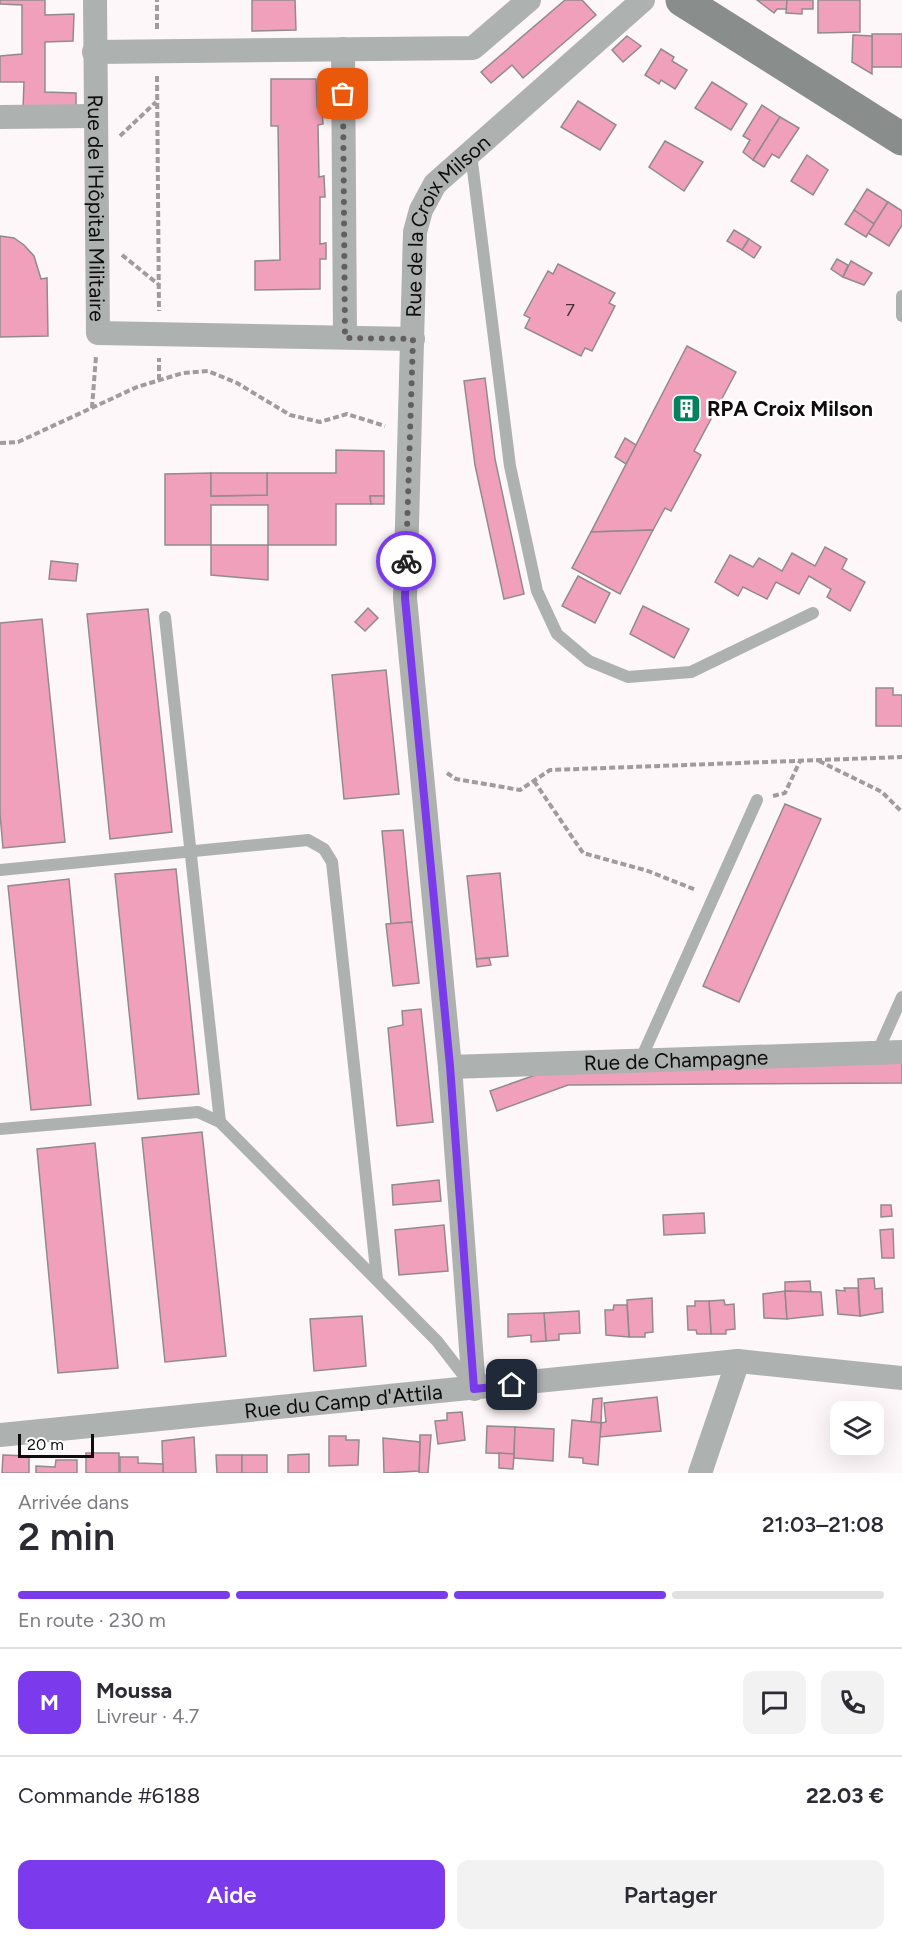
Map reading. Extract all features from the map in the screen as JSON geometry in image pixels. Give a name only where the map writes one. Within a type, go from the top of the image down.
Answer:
[{"type":"main road","points":[[682,0],[902,139]]},
{"type":"street","name":"Rue de l'Hôpital Militaire","points":[[95,0],[98,333],[413,339]]},
{"type":"street","points":[[94,52],[473,48],[529,0]]},
{"type":"street","name":"Rue de la Croix Milson","points":[[474,1389],[450,1066],[405,598],[416,232],[421,210],[435,184],[643,0]]},
{"type":"street","points":[[343,49],[345,338]]},
{"type":"street","points":[[0,117],[95,117]]},
{"type":"street","name":"Rue de Champagne","points":[[450,1066],[902,1052]]},
{"type":"street","points":[[700,1473],[738,1361]]},
{"type":"street","name":"Rue du Camp d'Attila","points":[[0,1435],[738,1361],[902,1378]]},
{"type":"lane","points":[[471,154],[510,466],[537,591],[557,634],[589,661],[628,677],[680,673],[691,672],[813,613]]},
{"type":"lane","points":[[902,296],[902,316]]},
{"type":"lane","points":[[165,617],[220,1122]]},
{"type":"lane","points":[[640,1061],[757,800]]},
{"type":"lane","points":[[0,870],[308,840],[324,849],[332,862],[377,1280]]},
{"type":"lane","points":[[877,1053],[902,997]]},
{"type":"lane","points":[[0,1129],[198,1112],[220,1122],[437,1341],[474,1389]]},
{"type":"path","points":[[157,0],[159,380]]},
{"type":"path","points":[[96,159],[157,101]]},
{"type":"path","points":[[96,235],[159,285]]},
{"type":"path","points":[[92,409],[98,333]]},
{"type":"path","points":[[0,443],[18,442],[137,387],[183,373],[208,370],[237,383],[290,415],[320,422],[347,414],[380,426],[410,427]]},
{"type":"path","points":[[420,754],[456,779],[520,790],[550,770],[902,757]]},
{"type":"path","points":[[818,760],[882,792],[902,812]]},
{"type":"path","points":[[757,800],[785,792],[800,761]]},
{"type":"path","points":[[534,781],[583,853],[648,871],[713,897]]},
{"type":"building","points":[[0,0],[45,0],[45,15],[74,14],[73,41],[45,42],[45,92],[76,93],[76,108],[23,109],[24,82],[0,82],[0,56],[22,54],[22,5],[0,4]]},
{"type":"building","points":[[252,0],[295,0],[296,30],[252,31]]},
{"type":"building","points":[[565,0],[582,0],[596,15],[523,78],[512,65],[491,83],[481,72]]},
{"type":"building","points":[[757,0],[787,0],[787,9],[777,9],[774,13]]},
{"type":"building","points":[[787,0],[813,0],[813,9],[802,9],[802,14],[786,13]]},
{"type":"building","points":[[818,0],[860,0],[860,32],[818,33]]},
{"type":"building","points":[[872,34],[902,34],[902,67],[872,67]]},
{"type":"building","points":[[853,35],[872,36],[872,74],[852,62]]},
{"type":"building","points":[[627,36],[641,46],[623,62],[612,50]]},
{"type":"building","points":[[661,49],[674,57],[672,61],[687,70],[675,89],[661,80],[659,84],[645,75]]},
{"type":"building","points":[[271,79],[316,79],[317,107],[322,108],[323,124],[318,125],[319,177],[324,176],[325,197],[320,197],[320,244],[326,243],[326,259],[320,259],[320,289],[255,290],[255,261],[280,260],[278,126],[271,126]]},
{"type":"building","points":[[712,82],[747,104],[731,130],[695,108]]},
{"type":"building","points":[[578,101],[616,125],[600,150],[561,127]]},
{"type":"building","points":[[762,105],[780,117],[753,160],[743,152],[750,140],[743,136]]},
{"type":"building","points":[[780,117],[799,128],[779,158],[772,154],[764,167],[753,160]]},
{"type":"building","points":[[665,141],[703,162],[684,191],[649,167]]},
{"type":"building","points":[[807,155],[828,170],[813,195],[791,181]]},
{"type":"building","points":[[867,189],[888,202],[874,224],[854,210]]},
{"type":"building","points":[[888,202],[902,211],[902,225],[889,246],[868,233]]},
{"type":"building","points":[[854,210],[874,224],[866,237],[845,224]]},
{"type":"building","points":[[734,230],[749,239],[742,250],[727,241]]},
{"type":"building","points":[[0,236],[14,238],[24,245],[34,256],[41,279],[47,278],[48,336],[0,337]]},
{"type":"building","points":[[749,239],[761,247],[754,258],[742,250]]},
{"type":"building","points":[[837,259],[848,265],[843,277],[831,269]]},
{"type":"building","points":[[851,261],[872,273],[864,285],[843,277]]},
{"type":"building","points":[[558,264],[615,293],[609,303],[615,306],[592,351],[585,348],[581,356],[525,328],[530,318],[524,315],[548,271],[553,274]]},
{"type":"building","name":"RPA Croix Milson","points":[[687,346],[736,372],[694,451],[701,455],[671,511],[665,508],[653,530],[591,532]]},
{"type":"building","points":[[485,378],[495,459],[524,594],[504,599],[475,465],[464,381]]},
{"type":"building","points":[[625,438],[636,445],[626,464],[615,457]]},
{"type":"building","points":[[336,450],[384,451],[384,496],[370,496],[371,504],[336,504],[336,545],[268,545],[268,505],[211,505],[211,545],[165,545],[165,474],[211,473],[211,496],[267,495],[267,473],[336,473]]},
{"type":"building","points":[[211,473],[267,473],[267,495],[211,496]]},
{"type":"building","points":[[370,496],[384,496],[384,504],[371,504]]},
{"type":"building","points":[[653,530],[620,594],[572,568],[591,532]]},
{"type":"building","points":[[211,545],[268,545],[268,580],[211,575]]},
{"type":"building","points":[[825,547],[847,559],[842,569],[865,582],[850,611],[827,597],[831,589],[809,576],[799,594],[776,582],[767,599],[743,587],[738,596],[715,582],[730,555],[753,567],[759,558],[782,571],[792,553],[815,566]]},
{"type":"building","points":[[51,561],[78,564],[76,581],[49,579]]},
{"type":"building","points":[[578,576],[610,593],[595,623],[562,606]]},
{"type":"building","points":[[643,606],[689,629],[674,658],[630,634]]},
{"type":"building","points":[[368,608],[378,618],[365,631],[355,622]]},
{"type":"building","points":[[148,609],[172,832],[110,839],[87,614]]},
{"type":"building","points":[[42,619],[65,842],[3,848],[0,814],[0,623]]},
{"type":"building","points":[[386,670],[399,794],[344,799],[332,675]]},
{"type":"building","points":[[876,688],[893,688],[893,695],[902,695],[902,726],[876,726]]},
{"type":"building","points":[[785,804],[821,819],[739,1002],[703,986]]},
{"type":"building","points":[[403,830],[412,922],[391,924],[382,831]]},
{"type":"building","points":[[176,869],[199,1094],[138,1099],[115,874]]},
{"type":"building","points":[[500,873],[508,956],[476,959],[467,876]]},
{"type":"building","points":[[69,879],[91,1105],[31,1110],[8,886]]},
{"type":"building","points":[[412,922],[419,983],[393,986],[386,924]]},
{"type":"building","points":[[489,958],[491,965],[477,967],[476,959]]},
{"type":"building","points":[[421,1009],[433,1122],[397,1126],[388,1028],[403,1025],[402,1011]]},
{"type":"building","points":[[902,1063],[902,1083],[568,1085],[497,1111],[490,1091],[561,1066]]},
{"type":"building","points":[[202,1132],[226,1356],[165,1362],[142,1138]]},
{"type":"building","points":[[95,1143],[118,1368],[58,1373],[37,1149]]},
{"type":"building","points":[[439,1180],[441,1201],[393,1205],[392,1185]]},
{"type":"building","points":[[881,1205],[891,1205],[892,1216],[881,1217]]},
{"type":"building","points":[[704,1213],[705,1233],[664,1235],[663,1215]]},
{"type":"building","points":[[444,1225],[448,1271],[399,1275],[395,1230]]},
{"type":"building","points":[[893,1229],[894,1258],[882,1258],[880,1230]]},
{"type":"building","points":[[874,1278],[875,1289],[882,1288],[883,1312],[860,1316],[858,1279]]},
{"type":"building","points":[[810,1281],[811,1293],[785,1291],[785,1282]]},
{"type":"building","points":[[844,1288],[858,1288],[860,1316],[838,1314],[836,1290],[845,1291]]},
{"type":"building","points":[[785,1291],[787,1319],[764,1318],[763,1294]]},
{"type":"building","points":[[785,1291],[821,1292],[823,1315],[787,1319]]},
{"type":"building","points":[[652,1298],[653,1332],[645,1333],[645,1337],[629,1337],[627,1300]]},
{"type":"building","points":[[724,1300],[725,1305],[734,1304],[735,1329],[726,1330],[726,1334],[711,1334],[709,1301]]},
{"type":"building","points":[[695,1301],[709,1301],[711,1334],[697,1334],[696,1330],[688,1330],[687,1306],[695,1306]]},
{"type":"building","points":[[614,1305],[627,1305],[629,1337],[606,1335],[605,1310],[613,1310]]},
{"type":"building","points":[[579,1311],[580,1333],[559,1334],[559,1340],[546,1341],[544,1313]]},
{"type":"building","points":[[544,1313],[546,1341],[531,1342],[531,1335],[508,1337],[508,1314]]},
{"type":"building","points":[[362,1316],[366,1366],[314,1371],[310,1319]]},
{"type":"building","points":[[657,1397],[661,1431],[600,1437],[601,1423],[606,1422],[604,1403]]},
{"type":"building","points":[[602,1398],[601,1423],[591,1422],[593,1399]]},
{"type":"building","points":[[462,1412],[465,1440],[438,1444],[435,1421],[447,1420],[447,1413]]},
{"type":"building","points":[[572,1420],[601,1423],[598,1465],[583,1463],[583,1458],[569,1457]]},
{"type":"building","points":[[487,1426],[515,1427],[514,1454],[486,1453]]},
{"type":"building","points":[[515,1427],[554,1429],[553,1461],[514,1458]]},
{"type":"building","points":[[420,1435],[431,1435],[428,1473],[419,1473]]},
{"type":"building","points":[[329,1436],[346,1436],[346,1440],[359,1440],[358,1465],[329,1466]]},
{"type":"building","points":[[194,1437],[196,1473],[163,1473],[162,1441]]},
{"type":"building","points":[[383,1438],[420,1442],[419,1471],[384,1473]]},
{"type":"building","points":[[86,1453],[119,1453],[119,1473],[86,1473]]},
{"type":"building","points":[[499,1453],[514,1454],[513,1469],[499,1468]]},
{"type":"building","points":[[309,1454],[309,1473],[288,1473],[288,1455]]},
{"type":"building","points":[[3,1455],[29,1456],[29,1473],[2,1473]]},
{"type":"building","points":[[216,1455],[242,1455],[242,1473],[217,1473]]},
{"type":"building","points":[[242,1455],[267,1455],[267,1473],[242,1473]]},
{"type":"building","points":[[120,1457],[138,1457],[138,1463],[163,1464],[163,1473],[120,1473]]},
{"type":"building","points":[[56,1460],[77,1460],[77,1473],[36,1473],[36,1466],[55,1467]]},
{"type":"way so far","points":[[343,94],[345,338],[413,339],[406,561]]},
{"type":"place","name":"RPA Croix Milson","points":[[686,408]]},
{"type":"route","points":[[406,561],[405,598],[450,1066],[474,1389],[512,1385]]}]
